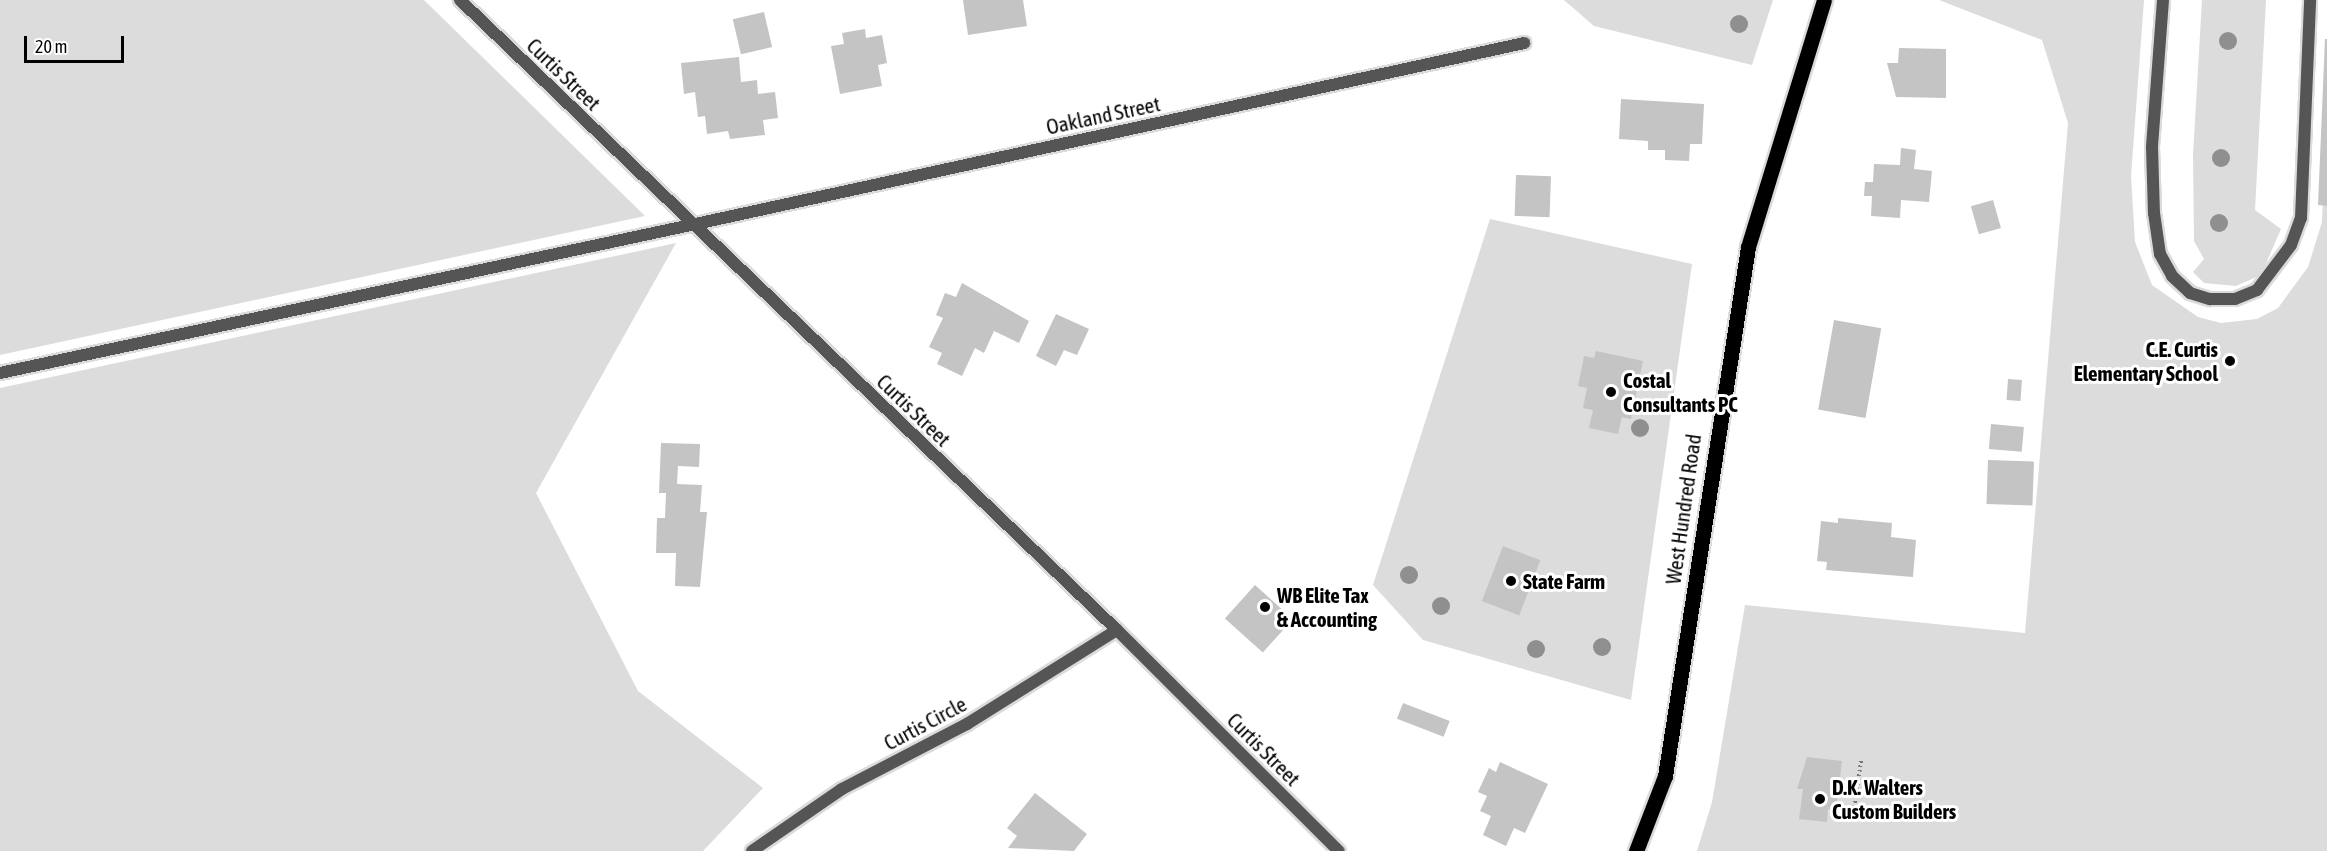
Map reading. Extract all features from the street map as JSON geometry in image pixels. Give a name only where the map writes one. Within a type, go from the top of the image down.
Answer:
[{"type":"main road","name":"West Hundred Road","points":[[1636,851],[1665,776],[1725,367],[1748,247],[1824,0]]},
{"type":"street","name":"Curtis Street","points":[[460,0],[691,225],[1117,630],[1339,851]]},
{"type":"street","points":[[2163,0],[2152,147],[2160,254],[2190,293],[2226,299],[2257,290],[2273,276],[2301,218],[2310,0]]},
{"type":"street","name":"Oakland Street","points":[[0,373],[1524,43]]},
{"type":"street","name":"Curtis Circle","points":[[752,851],[842,789],[967,724],[1117,630]]},
{"type":"path","points":[[1853,816],[1861,761]]},
{"type":"shaded area","points":[[0,0],[424,0],[645,216],[0,355]]},
{"type":"shaded area","points":[[1564,0],[1773,0],[1752,65],[1594,26]]},
{"type":"shaded area","points":[[1939,0],[2144,0],[2131,176],[2135,242],[2152,285],[2198,317],[2221,323],[2257,319],[2278,308],[2308,267],[2322,222],[2327,100],[2327,851],[1697,851],[1712,802],[1745,605],[2025,633],[2068,123],[2042,40]]},
{"type":"shaded area","points":[[2202,0],[2266,0],[2255,210],[2281,229],[2261,275],[2236,286],[2204,283],[2193,272],[2204,259],[2194,241],[2193,155]]},
{"type":"shaded area","points":[[1490,219],[1692,264],[1631,700],[1423,640],[1373,585]]},
{"type":"shaded area","points":[[676,243],[536,493],[638,691],[763,788],[703,851],[0,851],[0,388]]},
{"type":"building","points":[[963,0],[1023,0],[1027,26],[968,35]]},
{"type":"building","points":[[764,12],[772,47],[741,54],[733,19]]},
{"type":"building","points":[[865,29],[866,38],[882,35],[887,63],[878,65],[882,86],[840,94],[831,46],[844,44],[842,33]]},
{"type":"building","points":[[2325,39],[2327,39],[2327,206],[2318,205]]},
{"type":"building","points":[[1899,48],[1946,49],[1946,98],[1896,97],[1887,63],[1898,63]]},
{"type":"building","points":[[739,57],[741,82],[757,80],[758,94],[775,92],[778,118],[763,120],[765,135],[730,139],[728,131],[707,134],[705,116],[698,117],[695,92],[684,94],[681,63]]},
{"type":"building","points":[[1621,99],[1704,104],[1702,144],[1690,144],[1689,161],[1665,160],[1665,150],[1648,150],[1648,141],[1619,139]]},
{"type":"building","points":[[1901,148],[1916,150],[1914,169],[1932,171],[1929,202],[1901,200],[1900,218],[1871,216],[1872,196],[1864,196],[1865,182],[1873,182],[1874,164],[1900,165]]},
{"type":"building","points":[[1516,175],[1551,176],[1550,217],[1515,216]]},
{"type":"building","points":[[1993,200],[2001,228],[1979,234],[1971,206]]},
{"type":"building","points":[[962,283],[1029,321],[1019,343],[994,331],[984,353],[975,348],[962,376],[937,364],[942,353],[929,347],[943,318],[936,315],[945,293],[956,297]]},
{"type":"building","points":[[1056,314],[1089,329],[1077,355],[1064,350],[1056,366],[1036,356]]},
{"type":"building","points":[[1834,320],[1881,328],[1865,418],[1818,410]]},
{"type":"building","name":"Costal Consultants PC","points":[[1596,351],[1643,361],[1631,419],[1622,417],[1618,434],[1589,428],[1593,410],[1583,408],[1587,388],[1578,386],[1584,356],[1594,358]]},
{"type":"building","points":[[2008,379],[2022,380],[2021,401],[2007,400]]},
{"type":"building","points":[[1991,424],[2024,427],[2022,452],[1989,449]]},
{"type":"building","points":[[661,443],[700,444],[699,467],[678,466],[677,484],[702,485],[700,512],[707,512],[700,587],[675,586],[676,553],[656,553],[657,518],[665,518],[666,493],[659,493]]},
{"type":"building","points":[[1988,460],[2034,462],[2032,506],[1986,504]]},
{"type":"building","points":[[1838,518],[1892,523],[1891,537],[1916,540],[1913,577],[1826,570],[1827,562],[1817,561],[1821,521],[1838,523]]},
{"type":"building","name":"State Farm","points":[[1503,546],[1540,560],[1519,615],[1482,601]]},
{"type":"building","points":[[1255,585],[1293,619],[1263,653],[1225,618]]},
{"type":"building","points":[[1403,703],[1450,721],[1444,737],[1397,719]]},
{"type":"building","name":"D.K. Walters Custom Builders","points":[[1807,757],[1842,761],[1836,811],[1828,809],[1827,822],[1799,819],[1803,789],[1797,789]]},
{"type":"building","points":[[1500,762],[1548,784],[1525,833],[1514,828],[1506,846],[1483,835],[1491,816],[1480,811],[1487,796],[1478,792],[1489,768],[1496,772]]},
{"type":"building","points":[[1035,793],[1087,834],[1074,851],[1008,848],[1017,836],[1007,828]]},
{"type":"place","name":"C.E. Curtis Elementary School","points":[[2230,361]]},
{"type":"place","name":"Costal Consultants PC","points":[[1611,392]]},
{"type":"place","name":"State Farm","points":[[1511,581]]},
{"type":"place","name":"WB Elite Tax & Accounting","points":[[1265,607]]},
{"type":"place","name":"D.K. Walters Custom Builders","points":[[1820,799]]}]
